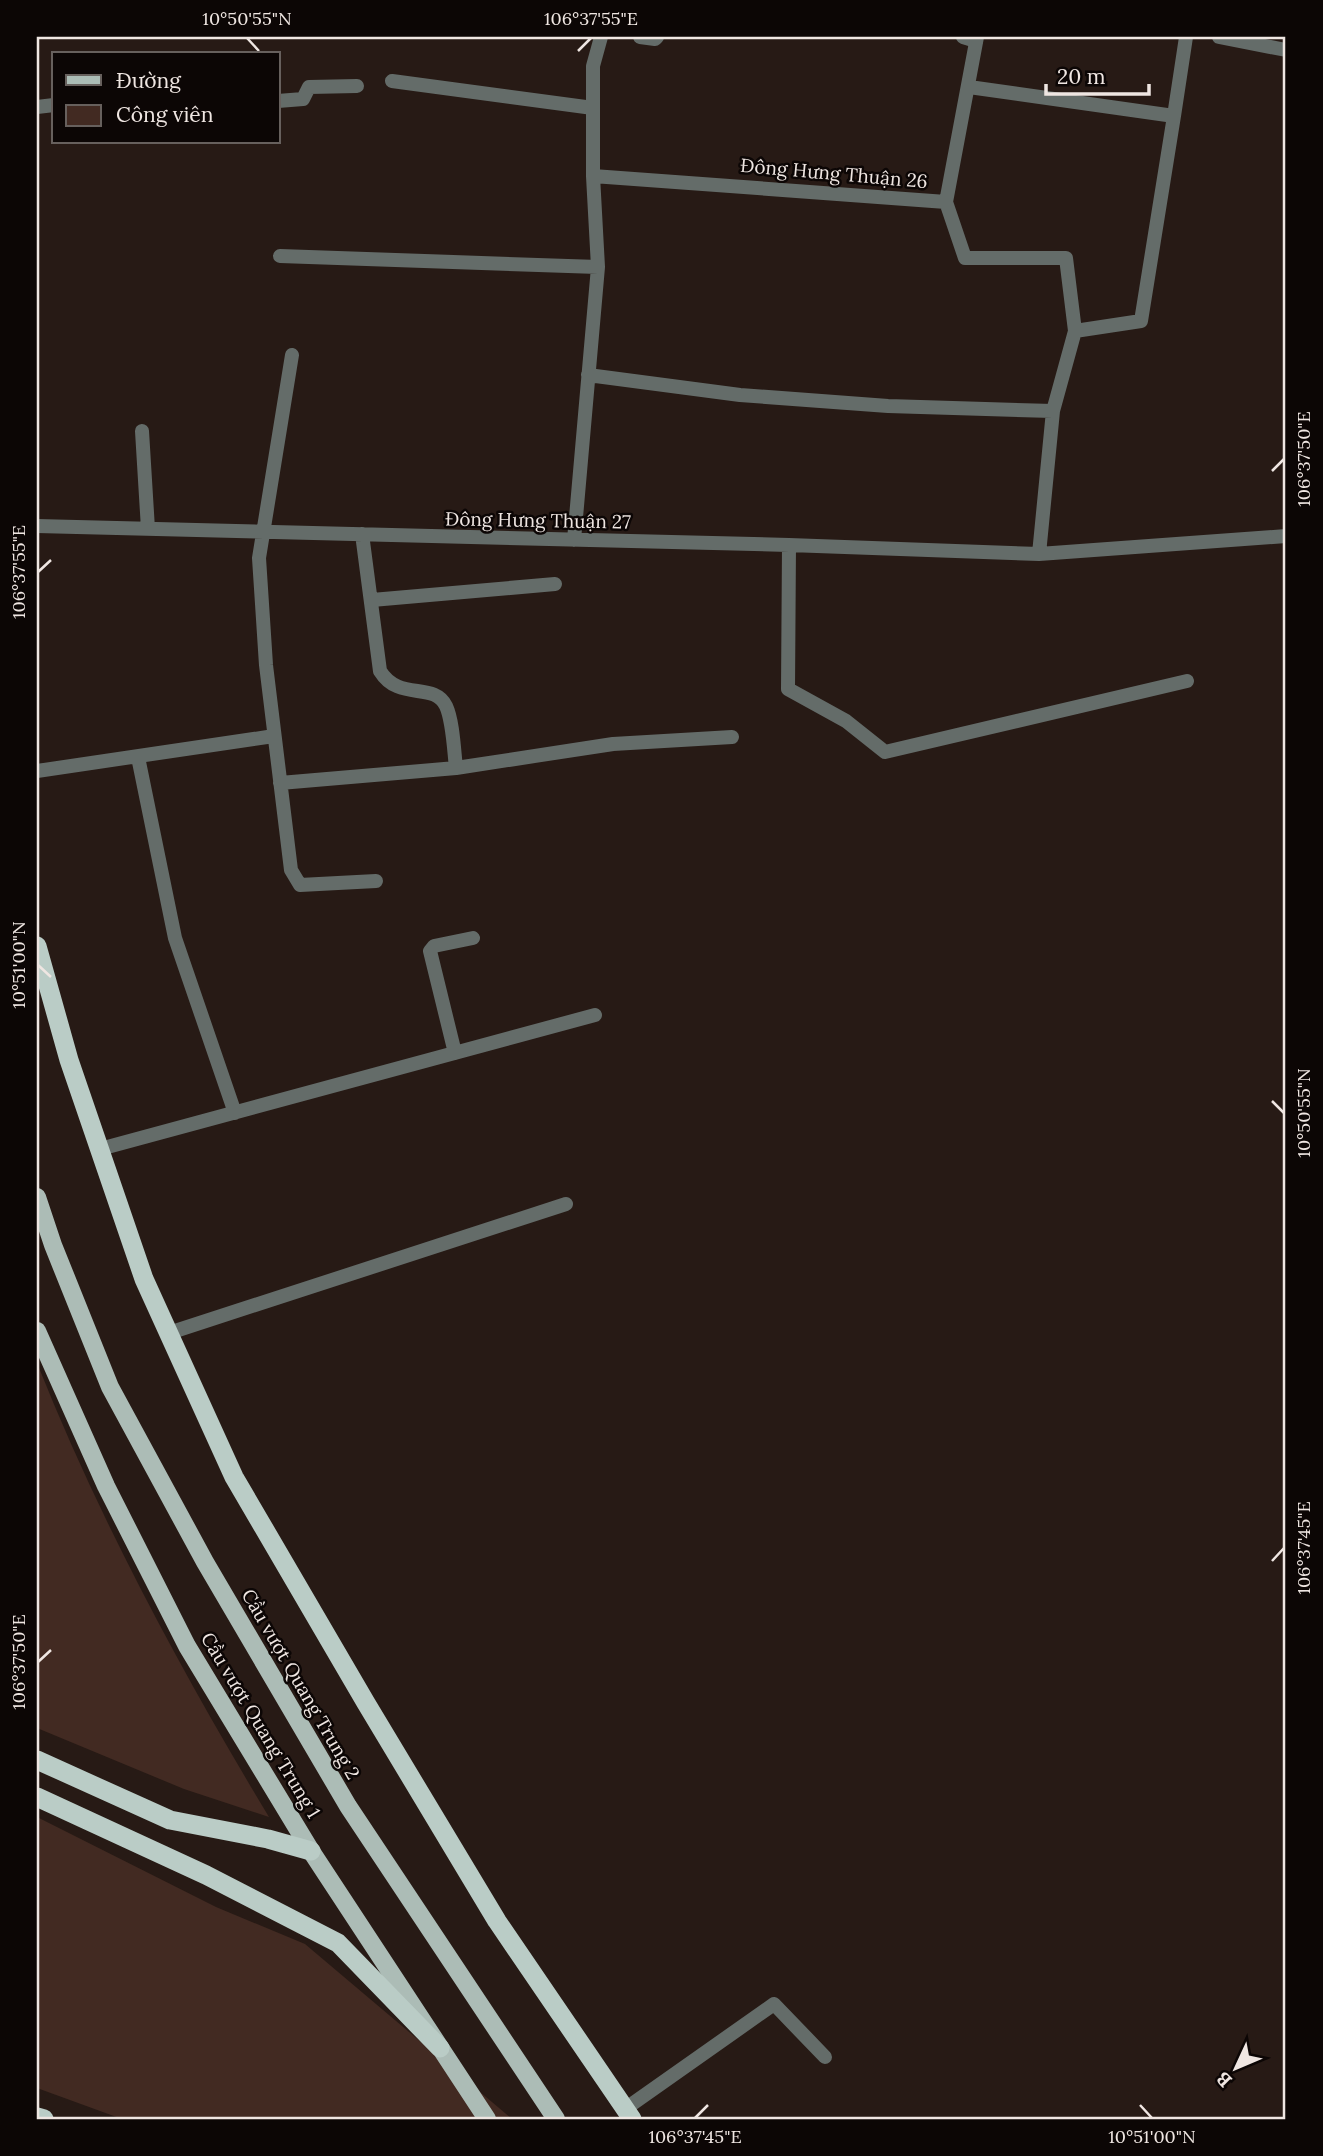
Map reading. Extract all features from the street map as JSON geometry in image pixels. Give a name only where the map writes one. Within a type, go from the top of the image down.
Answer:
[{"type":"highway","points":[[37,946],[69,1060],[144,1279],[234,1477],[497,1921],[628,2114]]},
{"type":"highway","points":[[37,1760],[170,1820],[268,1839],[312,1851]]},
{"type":"highway","points":[[37,1797],[206,1875],[338,1943],[440,2048]]},
{"type":"highway","points":[[37,2117],[44,2119]]},
{"type":"main road","name":"Cầu vượt Quang Trung 2","points":[[37,1197],[53,1245],[110,1387],[205,1562],[348,1807],[556,2119]]},
{"type":"main road","name":"Cầu vượt Quang Trung 1","points":[[37,1331],[106,1486],[187,1646],[312,1851],[487,2119]]},
{"type":"street","points":[[575,540],[598,267],[593,176],[593,66],[601,37]]},
{"type":"street","points":[[640,37],[657,37]]},
{"type":"street","points":[[1075,331],[1141,321],[1186,37]]},
{"type":"street","points":[[1219,37],[1286,51]]},
{"type":"street","name":"Đông Hưng Thuận 26","points":[[593,176],[947,202],[969,87],[972,38]]},
{"type":"street","points":[[392,81],[593,107]]},
{"type":"street","points":[[280,101],[303,99],[310,87],[357,86]]},
{"type":"street","points":[[969,87],[1174,116]]},
{"type":"street","points":[[947,202],[965,258],[1066,258],[1075,331],[1053,411],[1039,554]]},
{"type":"street","points":[[280,256],[598,267]]},
{"type":"street","points":[[292,355],[259,558],[265,665],[291,870],[300,885],[376,881]]},
{"type":"street","points":[[588,375],[780,398],[888,406],[1053,411]]},
{"type":"street","points":[[142,431],[148,529]]},
{"type":"street","name":"Đông Hưng Thuận 27","points":[[37,526],[1039,554],[1286,536]]},
{"type":"street","points":[[362,534],[380,671],[386,681],[396,687],[434,694],[441,699],[447,708],[456,768]]},
{"type":"street","points":[[789,545],[788,690],[846,722],[885,752],[1187,681]]},
{"type":"street","points":[[372,600],[555,584]]},
{"type":"street","points":[[37,771],[274,736]]},
{"type":"street","points":[[280,783],[456,768],[614,744],[732,737]]},
{"type":"street","points":[[138,757],[175,938],[235,1113]]},
{"type":"street","points":[[455,1053],[430,951],[435,946],[473,937]]},
{"type":"street","points":[[100,1149],[595,1015]]},
{"type":"street","points":[[169,1333],[566,1204]]},
{"type":"street","points":[[628,2114],[774,2004],[825,2056]]},
{"type":"green space","points":[[37,1363],[115,1538],[204,1707],[269,1817],[184,1789],[37,1728]]},
{"type":"green space","points":[[37,1817],[216,1907],[305,1944],[512,2119],[122,2119],[37,2088]]}]
